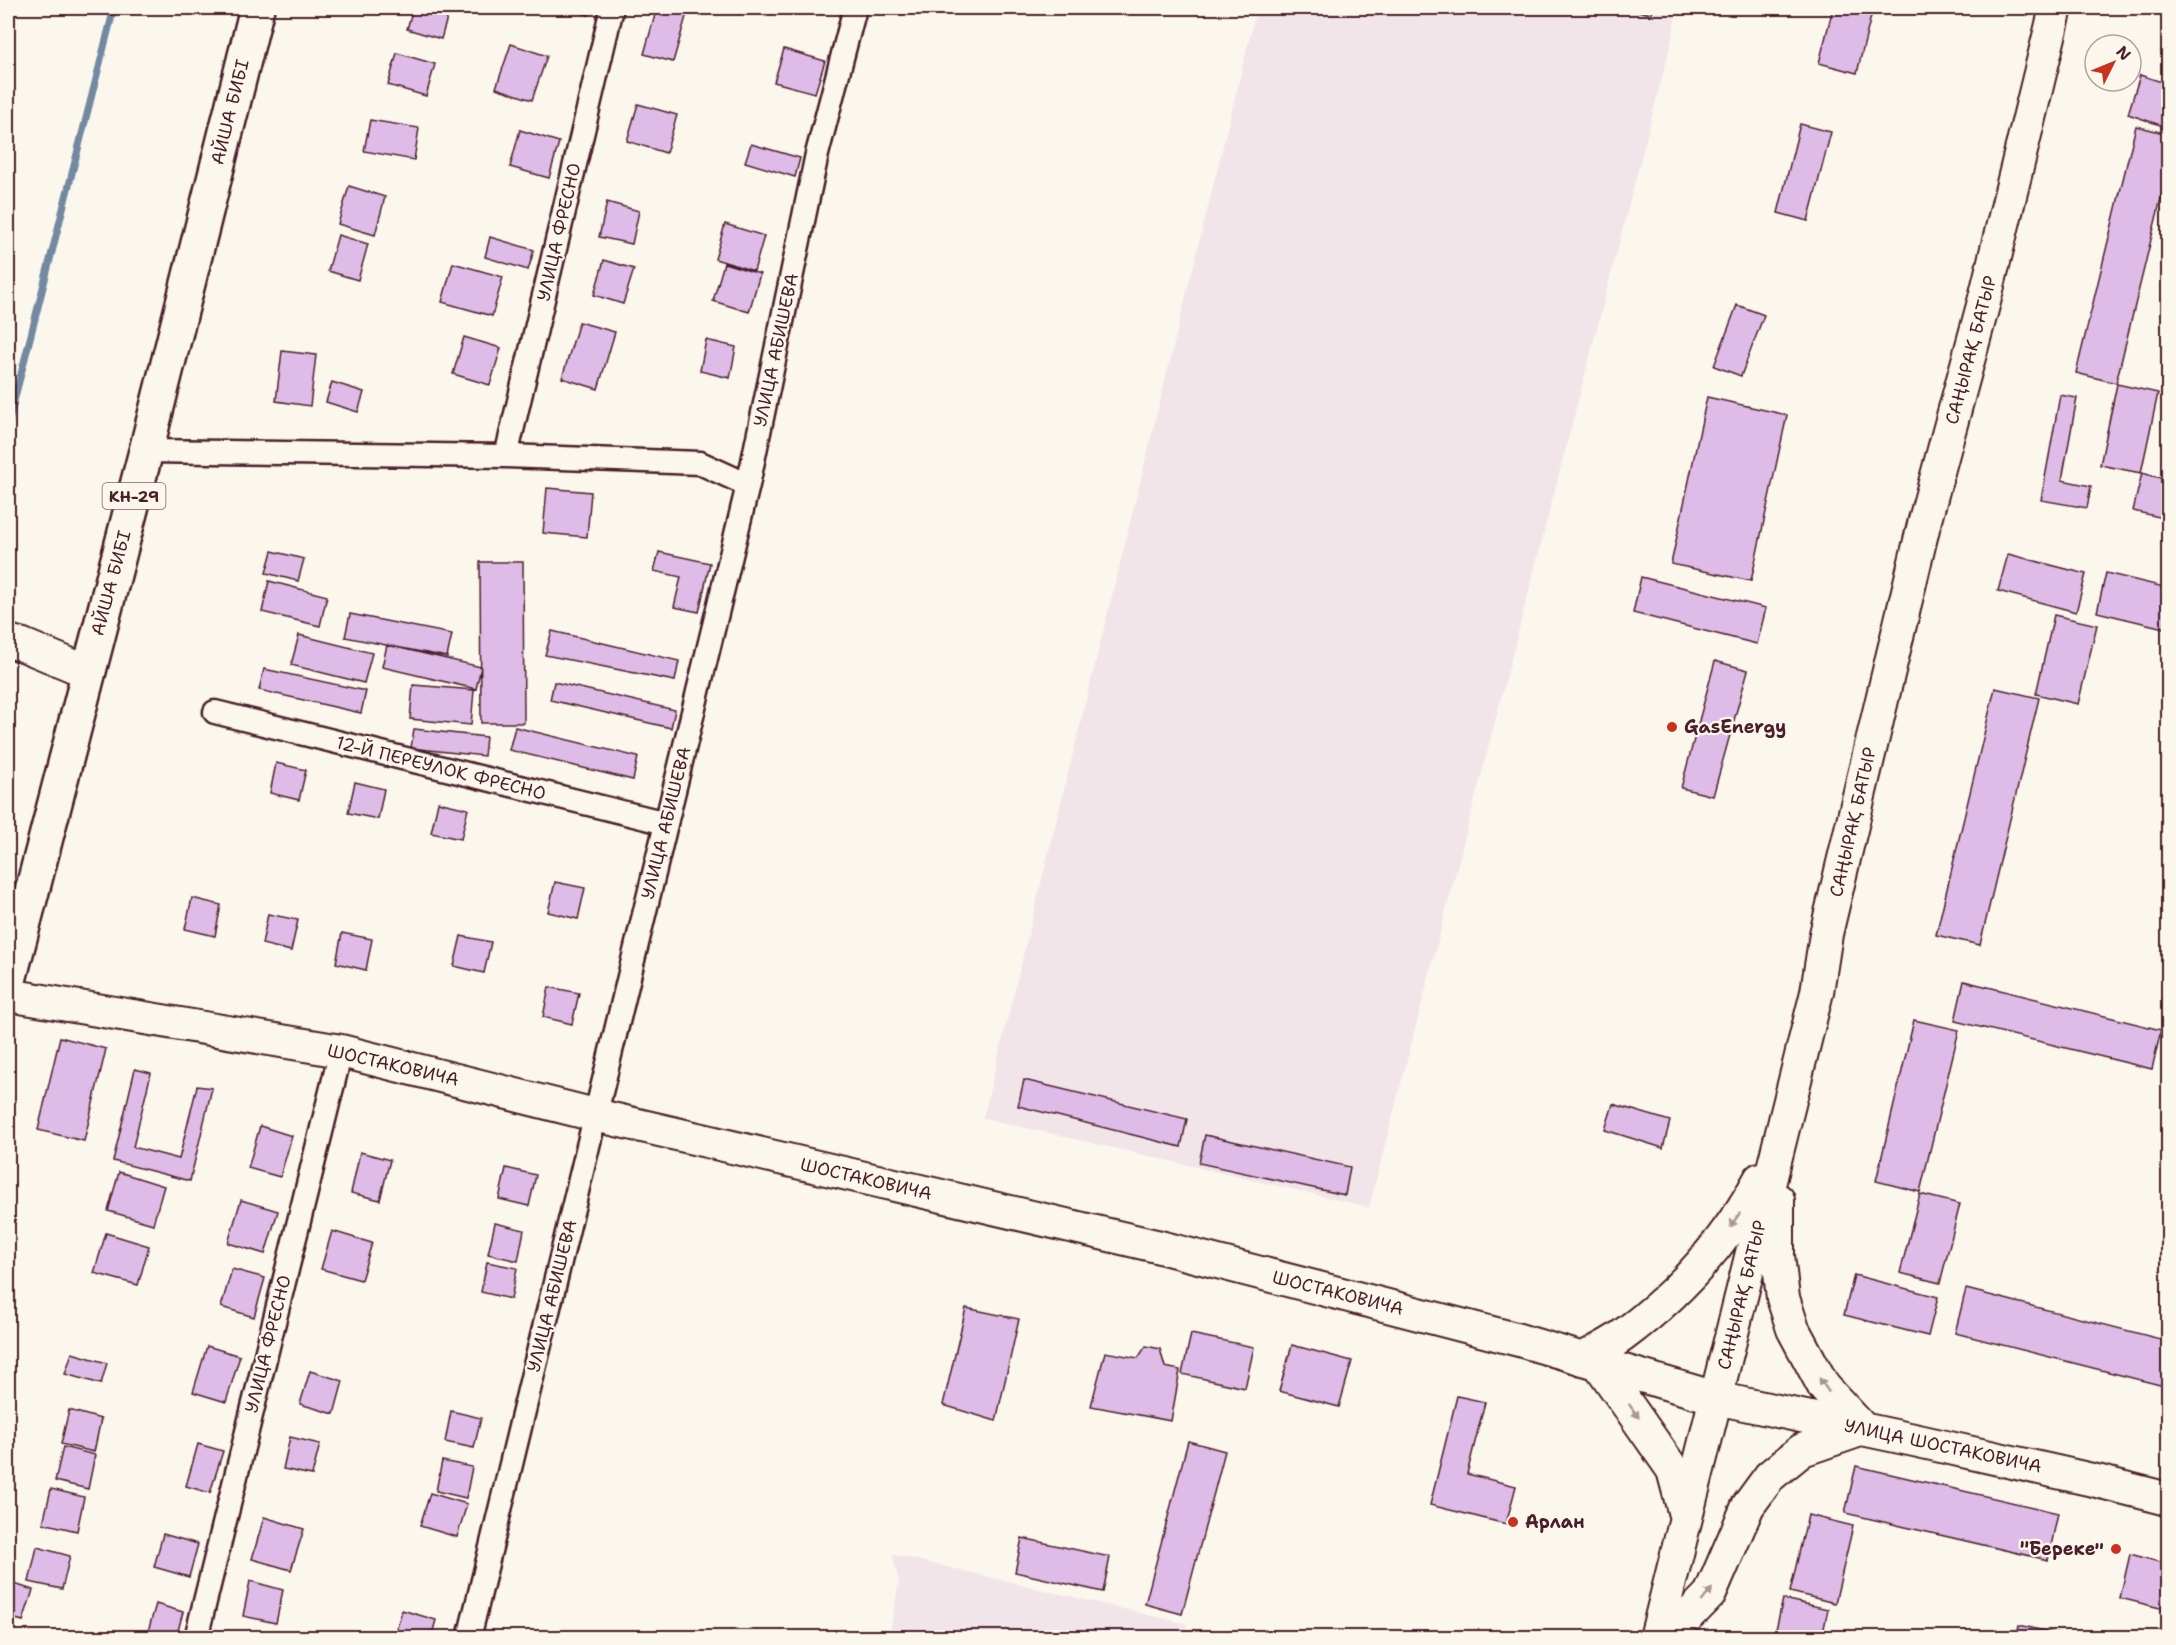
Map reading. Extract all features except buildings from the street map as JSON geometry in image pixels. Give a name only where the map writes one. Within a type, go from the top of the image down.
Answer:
[{"type":"main road","name":"АЙША БИБІ","points":[[8,984],[146,451],[257,8]]},
{"type":"street","name":"УЛИЦА ФРЕСНО","points":[[506,456],[612,8]]},
{"type":"street","name":"УЛИЦА АБИШЕВА","points":[[469,1638],[748,485],[817,154],[855,8]]},
{"type":"street","name":"САҢЫРАҚ БАТЫР","points":[[1656,1638],[1817,992],[1826,934],[1925,520],[1985,298],[2056,8]]},
{"type":"street","points":[[146,451],[506,456],[700,463],[748,485]]},
{"type":"street","points":[[15,643],[88,672]]},
{"type":"street","name":"12-Й ПЕРЕУЛОК ФРЕСНО","points":[[215,712],[666,823]]},
{"type":"street","name":"ШОСТАКОВИЧА","points":[[8,996],[341,1051],[596,1115],[1156,1246],[1519,1340],[1716,1398]]},
{"type":"street","name":"УЛИЦА ФРЕСНО","points":[[196,1638],[341,1051]]},
{"type":"street","points":[[1686,1518],[1673,1470],[1591,1361],[1659,1306],[1711,1253],[1746,1204],[1779,1143]]},
{"type":"street","points":[[1666,1638],[1710,1594],[1748,1506],[1770,1476],[1802,1450],[1863,1429],[1824,1387],[1793,1329],[1783,1298],[1778,1256],[1779,1143]]},
{"type":"street","name":"УЛИЦА ШОСТАКОВИЧА","points":[[1716,1398],[2097,1480],[2169,1499]]},
{"type":"shaded area","points":[[1257,8],[1677,8],[1672,39],[1369,1207],[983,1118]]},
{"type":"shaded area","points":[[892,1554],[1187,1624],[1183,1637],[889,1637],[899,1582]]},
{"type":"waterway","points":[[8,425],[114,8]]},
{"type":"place","name":"GasEnergy","points":[[1672,727]]},
{"type":"place","name":"Арлан","points":[[1513,1522]]},
{"type":"place","name":"\"Береке\"","points":[[2116,1549]]}]
